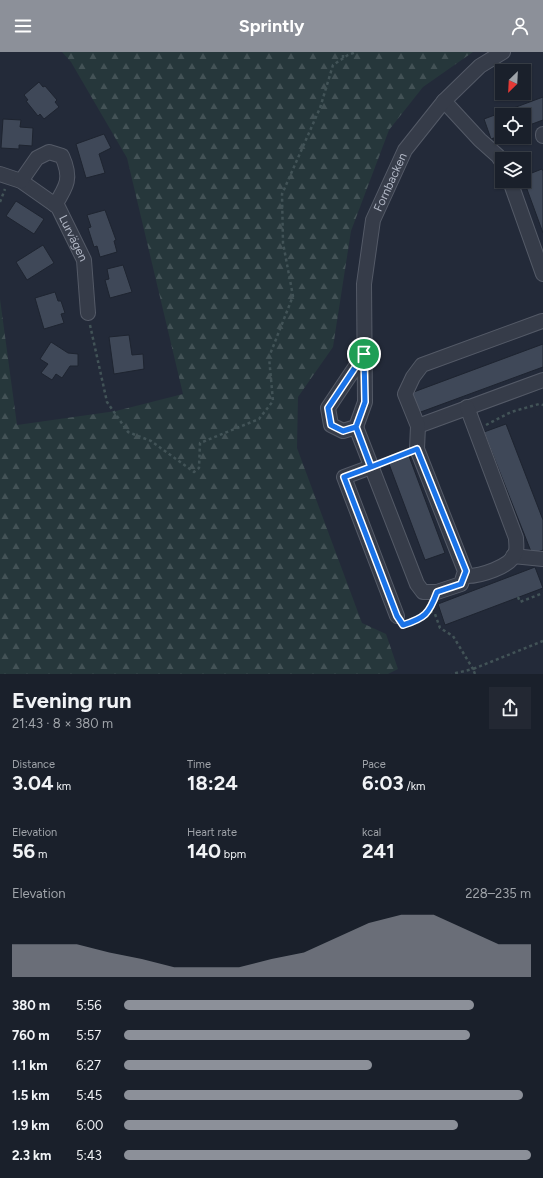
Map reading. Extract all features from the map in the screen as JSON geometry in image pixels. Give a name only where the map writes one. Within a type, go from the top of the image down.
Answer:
[{"type":"street","name":"Fornbacken","points":[[356,427],[365,402],[364,284],[373,220],[404,150],[444,101],[480,66],[503,52]]},
{"type":"street","points":[[444,101],[480,140],[495,153]]},
{"type":"street","points":[[21,181],[37,158],[49,152],[62,156],[68,169],[67,186],[54,205]]},
{"type":"street","name":"Lurvägen","points":[[0,174],[21,181],[58,207],[84,260],[88,313]]},
{"type":"street","points":[[512,188],[543,274]]},
{"type":"street","points":[[364,354],[328,408],[331,425],[343,431],[356,427],[417,584],[423,592],[437,592],[461,584],[466,571],[417,449],[418,426],[405,394],[412,377],[422,365],[542,321]]},
{"type":"street","points":[[418,426],[543,380]]},
{"type":"street","points":[[464,576],[475,576],[508,564],[516,552],[516,538],[467,407]]},
{"type":"street","points":[[371,467],[344,477],[397,616]]},
{"type":"street","points":[[513,556],[543,559]]},
{"type":"path","points":[[343,52],[343,58]]},
{"type":"path","points":[[88,313],[107,402],[128,432],[151,441],[194,472],[199,468],[200,443],[259,419],[273,401],[269,357],[293,296],[283,243],[282,194],[320,108],[333,65],[356,52]]},
{"type":"path","points":[[476,430],[511,412],[539,404],[543,405]]},
{"type":"path","points":[[371,467],[417,449]]},
{"type":"path","points":[[397,616],[403,625],[420,620],[430,611],[437,592]]},
{"type":"path","points":[[518,597],[520,602],[543,593]]},
{"type":"path","points":[[430,611],[435,614],[440,628],[454,636],[475,674]]},
{"type":"path","points":[[452,674],[472,669],[543,641]]},
{"type":"green space","points":[[62,52],[473,52],[423,87],[389,130],[351,231],[333,347],[298,397],[297,448],[362,623],[386,634],[398,669],[388,674],[0,674],[0,299],[17,425],[116,411],[183,394],[127,158],[71,62]]},
{"type":"building","points":[[39,82],[43,87],[45,86],[57,100],[55,102],[59,107],[44,119],[40,114],[38,116],[26,101],[28,100],[24,95]]},
{"type":"building","points":[[543,97],[543,120],[531,124],[531,108],[514,108]]},
{"type":"building","points":[[495,115],[495,138],[491,139],[484,119]]},
{"type":"building","points":[[3,119],[21,120],[20,127],[33,128],[32,146],[19,145],[19,149],[1,148]]},
{"type":"building","points":[[104,134],[111,148],[99,154],[105,173],[86,178],[76,144]]},
{"type":"building","points":[[542,169],[543,171],[543,233],[527,188],[531,188],[531,173]]},
{"type":"building","points":[[16,201],[44,219],[34,234],[6,216]]},
{"type":"building","points":[[105,210],[116,240],[114,241],[117,252],[100,257],[97,246],[94,247],[88,228],[91,227],[87,215]]},
{"type":"building","points":[[43,245],[54,263],[27,280],[16,262]]},
{"type":"building","points":[[123,265],[132,292],[110,298],[105,280],[109,279],[107,269]]},
{"type":"building","points":[[55,292],[58,301],[61,301],[65,313],[61,314],[64,323],[44,329],[35,298]]},
{"type":"building","points":[[129,335],[132,355],[143,354],[144,369],[114,374],[109,337]]},
{"type":"building","points":[[51,342],[68,353],[78,354],[78,366],[70,366],[62,378],[56,374],[52,380],[41,373],[48,364],[40,359]]},
{"type":"building","points":[[543,344],[543,367],[418,413],[411,393]]},
{"type":"building","points":[[506,424],[543,520],[543,550],[532,554],[484,432]]},
{"type":"building","points":[[409,456],[445,553],[425,560],[389,464]]},
{"type":"building","points":[[535,567],[543,588],[445,625],[438,604]]},
{"type":"route","points":[[364,354],[328,408],[331,425],[343,431],[356,427],[371,467],[417,449],[466,571],[461,584],[437,592],[430,611],[420,620],[403,625],[397,616],[344,477],[371,467],[356,427],[365,402],[364,354]]}]
